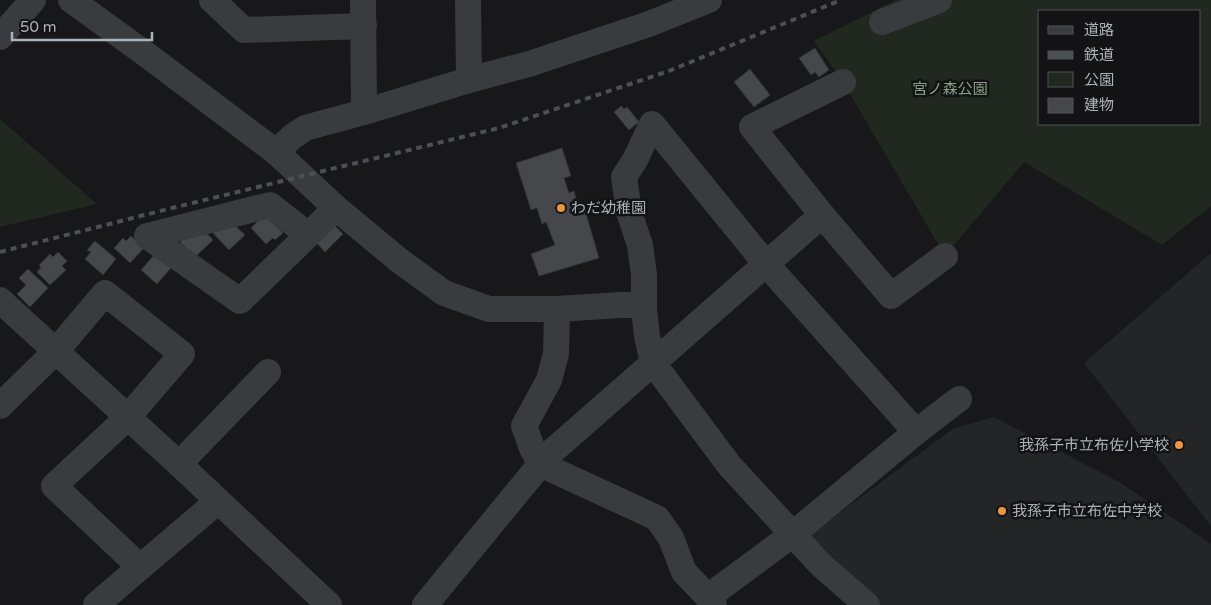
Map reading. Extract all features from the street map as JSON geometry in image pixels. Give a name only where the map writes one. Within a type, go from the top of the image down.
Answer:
[{"type":"street","points":[[0,37],[33,0]]},
{"type":"street","points":[[71,0],[276,152],[336,208],[400,261],[444,293],[490,309],[558,309],[620,304],[644,305]]},
{"type":"street","points":[[212,0],[244,30],[364,26]]},
{"type":"street","points":[[363,0],[364,112]]},
{"type":"street","points":[[468,0],[469,80]]},
{"type":"street","points":[[276,152],[305,128],[590,45],[709,0]]},
{"type":"street","points":[[882,22],[939,0]]},
{"type":"street","points":[[843,82],[752,127],[891,296],[945,256]]},
{"type":"street","points":[[867,605],[821,565],[729,465],[653,363],[647,336],[644,275],[640,244],[629,212],[624,177],[635,160],[652,124],[766,264],[916,432]]},
{"type":"street","points":[[308,235],[270,204],[147,236],[240,301],[336,208]]},
{"type":"street","points":[[425,605],[548,455],[822,214]]},
{"type":"street","points":[[0,406],[56,351],[105,293],[182,354],[128,417],[54,486],[140,567]]},
{"type":"street","points":[[0,300],[329,605]]},
{"type":"street","points":[[558,309],[556,354],[549,380],[524,426],[540,464],[657,518],[671,538],[684,572],[711,601],[916,432],[959,399]]},
{"type":"street","points":[[179,464],[268,372]]},
{"type":"street","points":[[96,605],[218,501]]},
{"type":"shaded area","name":"我孫子市立布佐小学校","points":[[1211,253],[1211,526],[1084,363]]},
{"type":"shaded area","name":"我孫子市立布佐中学校","points":[[994,417],[1121,483],[1211,544],[1211,605],[878,605],[806,538],[954,428]]},
{"type":"green space","name":"宮ノ森公園","points":[[896,0],[1211,0],[1211,206],[1162,245],[1024,162],[945,256],[843,82],[814,41]]},
{"type":"green space","points":[[0,119],[97,204],[0,227]]},
{"type":"building","points":[[815,48],[829,70],[819,77],[815,72],[811,75],[799,58]]},
{"type":"building","points":[[750,69],[770,95],[754,107],[734,82]]},
{"type":"building","points":[[621,106],[624,109],[627,107],[639,122],[629,130],[614,112]]},
{"type":"building","points":[[562,148],[571,176],[564,178],[569,193],[574,191],[579,209],[584,207],[599,258],[539,276],[531,254],[555,245],[546,222],[542,224],[537,208],[531,210],[516,163]]},
{"type":"building","points":[[265,214],[283,233],[275,240],[273,238],[266,244],[251,228]]},
{"type":"building","points":[[230,221],[245,235],[229,250],[211,231]]},
{"type":"building","points":[[332,223],[343,234],[325,252],[314,240]]},
{"type":"building","points":[[202,228],[213,240],[194,258],[180,242],[190,233]]},
{"type":"building","points":[[131,236],[144,248],[130,263],[114,248],[123,238],[126,241]]},
{"type":"building","points":[[95,241],[116,259],[103,275],[85,259],[91,252],[87,250]]},
{"type":"building","points":[[58,252],[67,261],[62,266],[66,270],[50,285],[37,272],[41,267],[39,265],[50,254],[53,257]]},
{"type":"building","points":[[155,254],[171,268],[157,284],[141,270]]},
{"type":"building","points":[[28,269],[48,288],[30,307],[17,294],[26,285],[19,278]]},
{"type":"railway","points":[[0,252],[499,128],[669,71],[841,0]]},
{"type":"place","name":"わだ幼稚園","points":[[561,208]]},
{"type":"place","name":"我孫子市立布佐小学校","points":[[1179,445]]},
{"type":"place","name":"我孫子市立布佐中学校","points":[[1002,511]]}]
